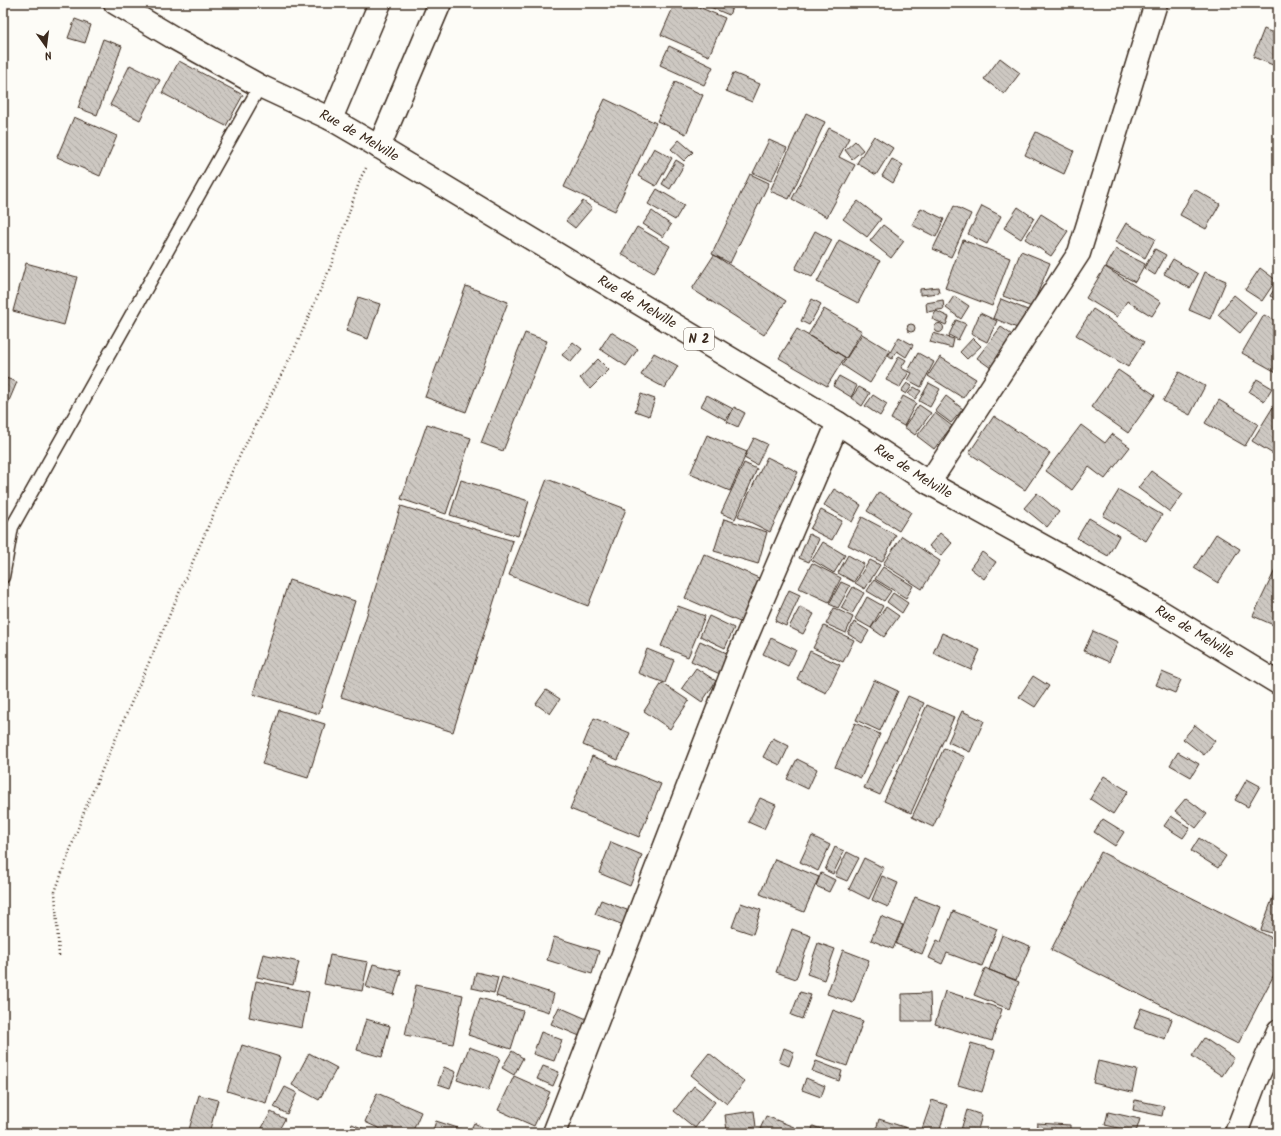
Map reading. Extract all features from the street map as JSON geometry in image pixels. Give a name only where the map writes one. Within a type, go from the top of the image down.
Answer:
[{"type":"street","name":"Rue de Melville","points":[[115,3],[260,86],[330,119],[379,147],[838,423],[929,483],[1153,607],[1278,683]]},
{"type":"street","points":[[330,119],[380,3]]},
{"type":"street","points":[[379,147],[440,3]]},
{"type":"street","points":[[929,483],[1079,253],[1156,3]]},
{"type":"street","points":[[554,1133],[738,657],[838,423]]},
{"type":"street","points":[[1236,1133],[1255,1083],[1278,1031]]},
{"type":"lane","points":[[3,576],[12,527],[260,86]]},
{"type":"path","points":[[59,956],[55,892],[85,809],[234,467],[295,348],[330,268],[360,177],[379,147]]},
{"type":"building","points":[[675,3],[689,3],[725,18],[709,56],[661,35]]},
{"type":"building","points":[[701,3],[734,3],[729,15]]},
{"type":"building","points":[[75,19],[91,25],[85,43],[68,38]]},
{"type":"building","points":[[1264,29],[1278,35],[1278,67],[1253,57]]},
{"type":"building","points":[[103,39],[122,46],[97,115],[78,108]]},
{"type":"building","points":[[669,46],[713,67],[704,85],[660,65]]},
{"type":"building","points":[[1000,58],[1020,73],[1004,94],[984,79]]},
{"type":"building","points":[[179,61],[243,95],[226,126],[162,93]]},
{"type":"building","points":[[130,65],[160,80],[140,120],[110,105]]},
{"type":"building","points":[[733,73],[760,84],[752,102],[726,91]]},
{"type":"building","points":[[675,82],[703,95],[686,134],[657,121]]},
{"type":"building","points":[[605,99],[656,123],[615,211],[564,187]]},
{"type":"building","points":[[806,113],[825,122],[789,199],[770,191]]},
{"type":"building","points":[[74,117],[117,136],[100,176],[57,157]]},
{"type":"building","points":[[829,128],[849,138],[839,157],[855,165],[827,217],[792,199]]},
{"type":"building","points":[[1036,132],[1074,151],[1064,174],[1025,155]]},
{"type":"building","points":[[874,136],[893,148],[876,175],[857,163]]},
{"type":"building","points":[[679,140],[693,152],[684,161],[671,149]]},
{"type":"building","points":[[769,140],[787,148],[771,181],[753,173]]},
{"type":"building","points":[[855,141],[863,150],[852,159],[845,150]]},
{"type":"building","points":[[654,148],[672,158],[656,186],[638,176]]},
{"type":"building","points":[[892,159],[903,165],[893,183],[882,176]]},
{"type":"building","points":[[676,160],[684,165],[670,189],[662,184]]},
{"type":"building","points":[[750,174],[769,183],[730,263],[712,254]]},
{"type":"building","points":[[657,189],[684,205],[675,220],[648,204]]},
{"type":"building","points":[[1194,189],[1220,204],[1206,229],[1180,215]]},
{"type":"building","points":[[583,201],[592,208],[575,228],[566,221]]},
{"type":"building","points":[[858,201],[881,219],[867,237],[843,219]]},
{"type":"building","points":[[954,206],[971,214],[951,257],[933,249]]},
{"type":"building","points":[[982,206],[1001,216],[987,244],[968,234]]},
{"type":"building","points":[[1018,207],[1034,218],[1021,239],[1004,228]]},
{"type":"building","points":[[921,208],[944,219],[936,237],[912,225]]},
{"type":"building","points":[[652,211],[671,225],[663,237],[643,224]]},
{"type":"building","points":[[1041,214],[1068,231],[1051,256],[1025,239]]},
{"type":"building","points":[[1126,223],[1155,239],[1145,258],[1115,242]]},
{"type":"building","points":[[883,225],[904,241],[891,258],[870,241]]},
{"type":"building","points":[[637,227],[670,246],[654,273],[621,254]]},
{"type":"building","points":[[815,231],[832,240],[812,277],[795,269]]},
{"type":"building","points":[[839,240],[880,261],[858,303],[817,282]]},
{"type":"building","points":[[963,240],[1010,258],[992,306],[945,288]]},
{"type":"building","points":[[1116,249],[1145,264],[1135,282],[1106,267]]},
{"type":"building","points":[[1155,249],[1166,255],[1155,275],[1144,268]]},
{"type":"building","points":[[1021,251],[1050,263],[1032,307],[1003,296]]},
{"type":"building","points":[[714,255],[786,301],[764,335],[692,289]]},
{"type":"building","points":[[1173,259],[1198,274],[1190,288],[1164,274]]},
{"type":"building","points":[[26,263],[77,277],[64,325],[13,311]]},
{"type":"building","points":[[1105,267],[1161,302],[1152,316],[1127,301],[1117,317],[1086,298]]},
{"type":"building","points":[[1260,268],[1276,280],[1262,301],[1245,290]]},
{"type":"building","points":[[1205,272],[1226,281],[1210,319],[1189,310]]},
{"type":"building","points":[[1278,283],[1278,300],[1270,296]]},
{"type":"building","points":[[466,286],[508,302],[466,412],[425,397]]},
{"type":"building","points":[[938,287],[939,293],[920,295],[920,289]]},
{"type":"building","points":[[1234,295],[1256,313],[1240,333],[1218,315]]},
{"type":"building","points":[[954,296],[969,306],[961,319],[946,308]]},
{"type":"building","points":[[358,297],[380,304],[368,339],[346,331]]},
{"type":"building","points":[[812,299],[821,304],[809,325],[801,321]]},
{"type":"building","points":[[1001,299],[1030,311],[1022,330],[993,318]]},
{"type":"building","points":[[943,300],[944,309],[927,312],[926,303]]},
{"type":"building","points":[[824,309],[862,331],[846,358],[808,335]]},
{"type":"building","points":[[1093,309],[1144,342],[1128,367],[1076,335]]},
{"type":"building","points":[[936,311],[949,317],[946,325],[932,319]]},
{"type":"building","points":[[980,313],[997,321],[987,342],[971,334]]},
{"type":"building","points":[[1264,315],[1278,322],[1278,367],[1276,372],[1242,353]]},
{"type":"building","points":[[956,320],[966,324],[958,340],[949,335]]},
{"type":"building","points":[[909,324],[913,324],[915,328],[913,332],[909,332],[907,330],[907,326]]},
{"type":"building","points":[[937,324],[941,324],[943,328],[941,332],[937,332],[935,330],[935,326]]},
{"type":"building","points":[[1001,327],[1019,340],[995,371],[977,358]]},
{"type":"building","points":[[797,329],[845,357],[827,386],[779,358]]},
{"type":"building","points":[[611,332],[638,349],[626,366],[600,349]]},
{"type":"building","points":[[525,333],[547,341],[503,451],[481,443]]},
{"type":"building","points":[[933,333],[954,339],[952,348],[930,342]]},
{"type":"building","points":[[862,334],[890,351],[870,383],[842,365]]},
{"type":"building","points":[[899,337],[913,345],[906,357],[897,351],[892,359],[888,356]]},
{"type":"building","points":[[973,338],[981,346],[967,359],[960,352]]},
{"type":"building","points":[[573,342],[582,349],[571,362],[562,355]]},
{"type":"building","points":[[654,353],[678,366],[665,388],[641,375]]},
{"type":"building","points":[[918,353],[934,362],[921,387],[908,380],[912,373],[908,371]]},
{"type":"building","points":[[899,356],[906,360],[901,368],[909,372],[900,387],[886,380]]},
{"type":"building","points":[[940,357],[976,379],[963,398],[928,376]]},
{"type":"building","points":[[598,359],[609,370],[590,389],[580,378]]},
{"type":"building","points":[[1118,370],[1155,395],[1128,433],[1091,407]]},
{"type":"building","points":[[1179,372],[1205,386],[1190,415],[1163,401]]},
{"type":"building","points":[[839,376],[857,386],[851,397],[833,386]]},
{"type":"building","points":[[3,377],[17,382],[3,415]]},
{"type":"building","points":[[1257,379],[1272,388],[1264,401],[1249,392]]},
{"type":"building","points":[[907,383],[912,386],[906,394],[901,391]]},
{"type":"building","points":[[929,383],[940,389],[930,407],[919,401]]},
{"type":"building","points":[[859,387],[870,393],[862,406],[851,398]]},
{"type":"building","points":[[914,387],[921,391],[915,399],[908,394]]},
{"type":"building","points":[[641,394],[655,399],[649,416],[635,411]]},
{"type":"building","points":[[707,395],[733,409],[726,420],[701,406]]},
{"type":"building","points":[[873,395],[887,404],[880,416],[865,406]]},
{"type":"building","points":[[903,396],[916,403],[904,426],[891,419]]},
{"type":"building","points":[[946,396],[963,409],[951,423],[935,411]]},
{"type":"building","points":[[1278,399],[1278,457],[1252,441]]},
{"type":"building","points":[[1219,400],[1258,424],[1245,446],[1205,423]]},
{"type":"building","points":[[919,405],[931,413],[915,435],[904,427]]},
{"type":"building","points":[[734,407],[745,413],[738,427],[727,422]]},
{"type":"building","points":[[935,413],[952,426],[934,449],[917,436]]},
{"type":"building","points":[[994,416],[1050,453],[1025,490],[969,453]]},
{"type":"building","points":[[427,424],[471,438],[446,514],[401,499]]},
{"type":"building","points":[[1081,425],[1105,443],[1112,434],[1130,447],[1105,479],[1089,467],[1072,490],[1046,471]]},
{"type":"building","points":[[707,435],[747,452],[730,491],[690,474]]},
{"type":"building","points":[[754,438],[767,444],[757,465],[744,458]]},
{"type":"building","points":[[767,457],[798,472],[770,532],[738,516]]},
{"type":"building","points":[[744,463],[757,469],[735,519],[721,513]]},
{"type":"building","points":[[1151,471],[1183,494],[1170,512],[1138,488]]},
{"type":"building","points":[[547,479],[626,509],[588,606],[509,575]]},
{"type":"building","points":[[461,480],[529,501],[518,536],[450,515]]},
{"type":"building","points":[[834,489],[861,505],[852,522],[824,505]]},
{"type":"building","points":[[1119,490],[1162,515],[1146,541],[1103,516]]},
{"type":"building","points":[[879,492],[911,512],[899,531],[867,511]]},
{"type":"building","points":[[1037,493],[1059,512],[1047,527],[1024,508]]},
{"type":"building","points":[[401,506],[513,541],[453,732],[341,697]]},
{"type":"building","points":[[821,510],[842,521],[832,540],[810,529]]},
{"type":"building","points":[[862,517],[896,535],[882,562],[848,545]]},
{"type":"building","points":[[1089,518],[1119,536],[1108,556],[1077,538]]},
{"type":"building","points":[[724,519],[767,532],[758,564],[714,551]]},
{"type":"building","points":[[940,533],[952,543],[941,556],[929,546]]},
{"type":"building","points":[[809,534],[819,539],[809,562],[799,558]]},
{"type":"building","points":[[1216,534],[1240,549],[1218,583],[1194,568]]},
{"type":"building","points":[[902,536],[940,561],[922,589],[883,564]]},
{"type":"building","points":[[823,542],[845,555],[834,573],[812,560]]},
{"type":"building","points":[[982,552],[996,562],[984,579],[970,568]]},
{"type":"building","points":[[704,554],[761,579],[742,623],[685,598]]},
{"type":"building","points":[[848,555],[864,564],[854,582],[838,573]]},
{"type":"building","points":[[870,560],[880,565],[865,589],[855,583]]},
{"type":"building","points":[[812,563],[841,578],[829,602],[799,588]]},
{"type":"building","points":[[883,567],[913,586],[906,598],[875,579]]},
{"type":"building","points":[[1276,568],[1278,569],[1278,627],[1253,616]]},
{"type":"building","points":[[289,580],[355,601],[319,714],[253,694]]},
{"type":"building","points":[[874,580],[891,591],[884,601],[867,591]]},
{"type":"building","points":[[841,582],[850,586],[838,608],[829,604]]},
{"type":"building","points":[[853,587],[864,593],[852,614],[841,608]]},
{"type":"building","points":[[789,590],[800,595],[786,626],[775,621]]},
{"type":"building","points":[[893,593],[908,603],[902,613],[887,602]]},
{"type":"building","points":[[867,597],[883,606],[871,628],[855,619]]},
{"type":"building","points":[[678,606],[705,616],[688,657],[661,646]]},
{"type":"building","points":[[800,607],[814,614],[803,634],[789,627]]},
{"type":"building","points":[[886,607],[899,616],[884,637],[871,628]]},
{"type":"building","points":[[834,608],[853,617],[846,633],[826,624]]},
{"type":"building","points":[[709,616],[734,628],[725,648],[700,636]]},
{"type":"building","points":[[854,622],[869,631],[862,643],[848,634]]},
{"type":"building","points":[[824,626],[854,640],[843,662],[813,648]]},
{"type":"building","points":[[1093,631],[1118,642],[1109,662],[1084,651]]},
{"type":"building","points":[[942,633],[980,650],[971,670],[933,653]]},
{"type":"building","points":[[771,638],[796,650],[788,666],[763,654]]},
{"type":"building","points":[[700,641],[729,654],[720,674],[691,661]]},
{"type":"building","points":[[647,649],[674,660],[665,683],[638,673]]},
{"type":"building","points":[[810,651],[840,665],[826,693],[797,679]]},
{"type":"building","points":[[696,668],[716,681],[702,702],[682,688]]},
{"type":"building","points":[[1162,672],[1181,680],[1175,693],[1156,685]]},
{"type":"building","points":[[1033,676],[1049,686],[1035,707],[1019,697]]},
{"type":"building","points":[[874,680],[898,691],[880,731],[856,720]]},
{"type":"building","points":[[662,683],[689,701],[670,729],[644,711]]},
{"type":"building","points":[[546,690],[560,699],[550,714],[536,704]]},
{"type":"building","points":[[908,696],[924,703],[880,795],[864,788]]},
{"type":"building","points":[[927,705],[954,717],[911,813],[884,801]]},
{"type":"building","points":[[279,710],[325,724],[308,778],[262,764]]},
{"type":"building","points":[[962,711],[984,721],[970,752],[948,742]]},
{"type":"building","points":[[594,718],[630,733],[618,760],[583,745]]},
{"type":"building","points":[[855,723],[880,734],[861,778],[835,767]]},
{"type":"building","points":[[1195,725],[1215,741],[1204,755],[1183,739]]},
{"type":"building","points":[[773,738],[789,746],[780,765],[763,757]]},
{"type":"building","points":[[944,748],[965,757],[933,827],[912,817]]},
{"type":"building","points":[[1178,752],[1199,764],[1191,777],[1170,765]]},
{"type":"building","points":[[592,756],[661,784],[639,837],[570,809]]},
{"type":"building","points":[[797,759],[817,769],[808,789],[787,779]]},
{"type":"building","points":[[1104,776],[1128,791],[1113,814],[1090,799]]},
{"type":"building","points":[[1247,779],[1260,786],[1248,807],[1235,800]]},
{"type":"building","points":[[760,798],[776,805],[764,829],[748,822]]},
{"type":"building","points":[[1186,798],[1207,814],[1196,828],[1175,811]]},
{"type":"building","points":[[1171,816],[1190,828],[1183,838],[1164,826]]},
{"type":"building","points":[[1103,819],[1124,832],[1115,846],[1094,832]]},
{"type":"building","points":[[812,836],[830,845],[818,871],[800,862]]},
{"type":"building","points":[[1199,838],[1226,856],[1218,868],[1191,851]]},
{"type":"building","points":[[611,842],[642,855],[630,886],[599,873]]},
{"type":"building","points":[[835,847],[844,851],[833,874],[825,870]]},
{"type":"building","points":[[847,852],[859,858],[847,881],[835,876]]},
{"type":"building","points":[[1101,852],[1278,941],[1278,967],[1238,1044],[1051,950]]},
{"type":"building","points":[[864,858],[884,868],[869,899],[849,889]]},
{"type":"building","points":[[775,859],[819,877],[804,912],[760,894]]},
{"type":"building","points":[[821,873],[835,880],[829,892],[816,886]]},
{"type":"building","points":[[882,876],[898,883],[888,907],[872,900]]},
{"type":"building","points":[[1278,883],[1278,935],[1261,930]]},
{"type":"building","points":[[915,897],[941,907],[922,954],[896,944]]},
{"type":"building","points":[[601,900],[632,912],[626,926],[595,914]]},
{"type":"building","points":[[741,903],[761,910],[753,934],[732,927]]},
{"type":"building","points":[[953,911],[997,929],[982,966],[947,953],[942,964],[929,958],[937,940],[941,942]]},
{"type":"building","points":[[881,916],[903,925],[893,949],[871,940]]},
{"type":"building","points":[[792,929],[811,936],[796,979],[776,972]]},
{"type":"building","points":[[1002,935],[1030,946],[1016,980],[989,970]]},
{"type":"building","points":[[554,937],[599,951],[592,974],[547,960]]},
{"type":"building","points":[[818,943],[835,949],[824,980],[807,974]]},
{"type":"building","points":[[843,950],[869,960],[853,1003],[827,994]]},
{"type":"building","points":[[263,954],[299,962],[293,985],[257,977]]},
{"type":"building","points":[[330,955],[368,962],[362,991],[324,984]]},
{"type":"building","points":[[373,964],[401,971],[394,995],[366,987]]},
{"type":"building","points":[[985,968],[1019,982],[1009,1009],[974,995]]},
{"type":"building","points":[[476,972],[498,977],[494,993],[472,988]]},
{"type":"building","points":[[502,977],[554,994],[549,1012],[496,996]]},
{"type":"building","points":[[256,981],[309,992],[302,1028],[249,1017]]},
{"type":"building","points":[[416,985],[463,995],[453,1044],[405,1035]]},
{"type":"building","points":[[945,991],[1002,1009],[992,1041],[935,1024]]},
{"type":"building","points":[[800,992],[811,995],[802,1019],[791,1015]]},
{"type":"building","points":[[930,993],[931,1021],[902,1021],[902,994]]},
{"type":"building","points":[[480,998],[523,1011],[511,1049],[468,1035]]},
{"type":"building","points":[[559,1007],[589,1020],[582,1037],[551,1024]]},
{"type":"building","points":[[1141,1008],[1172,1019],[1165,1039],[1134,1028]]},
{"type":"building","points":[[833,1010],[863,1021],[847,1066],[816,1055]]},
{"type":"building","points":[[366,1019],[390,1026],[382,1057],[357,1050]]},
{"type":"building","points":[[541,1032],[562,1040],[554,1061],[533,1054]]},
{"type":"building","points":[[1204,1038],[1234,1058],[1222,1076],[1192,1056]]},
{"type":"building","points":[[971,1043],[995,1050],[982,1092],[958,1085]]},
{"type":"building","points":[[242,1045],[280,1057],[266,1103],[227,1091]]},
{"type":"building","points":[[469,1047],[500,1058],[488,1091],[457,1080]]},
{"type":"building","points":[[784,1048],[794,1052],[789,1066],[779,1062]]},
{"type":"building","points":[[512,1051],[523,1058],[514,1075],[502,1068]]},
{"type":"building","points":[[309,1053],[337,1068],[319,1100],[292,1085]]},
{"type":"building","points":[[709,1053],[745,1082],[727,1104],[691,1075]]},
{"type":"building","points":[[816,1061],[842,1071],[839,1081],[812,1071]]},
{"type":"building","points":[[1098,1061],[1137,1070],[1132,1092],[1093,1083]]},
{"type":"building","points":[[543,1066],[559,1072],[553,1086],[537,1079]]},
{"type":"building","points":[[444,1067],[456,1072],[450,1088],[438,1084]]},
{"type":"building","points":[[514,1076],[550,1092],[534,1126],[498,1110]]},
{"type":"building","points":[[806,1078],[825,1086],[821,1097],[802,1090]]},
{"type":"building","points":[[694,1086],[715,1102],[695,1128],[674,1111]]},
{"type":"building","points":[[285,1087],[297,1093],[287,1114],[274,1107]]},
{"type":"building","points":[[377,1093],[421,1112],[412,1133],[389,1133],[365,1122]]},
{"type":"building","points":[[199,1095],[218,1100],[209,1133],[188,1133]]},
{"type":"building","points":[[932,1100],[947,1105],[939,1133],[922,1129]]},
{"type":"building","points":[[1135,1100],[1164,1106],[1162,1116],[1133,1110]]},
{"type":"building","points":[[967,1110],[982,1115],[977,1133],[960,1133]]},
{"type":"building","points":[[754,1111],[756,1127],[727,1131],[725,1115]]},
{"type":"building","points":[[271,1112],[285,1119],[277,1133],[259,1133]]},
{"type":"building","points":[[1108,1112],[1140,1119],[1136,1132],[1105,1125]]},
{"type":"building","points":[[766,1116],[794,1127],[792,1133],[771,1133],[760,1129]]},
{"type":"building","points":[[879,1119],[907,1128],[905,1133],[875,1133]]},
{"type":"building","points":[[436,1121],[464,1130],[463,1133],[432,1133]]},
{"type":"building","points":[[474,1123],[494,1133],[469,1133]]},
{"type":"building","points":[[1037,1123],[1070,1125],[1070,1133],[1036,1133]]},
{"type":"building","points":[[352,1124],[371,1132],[371,1133],[348,1133]]},
{"type":"building","points":[[813,1126],[832,1133],[811,1133]]}]
